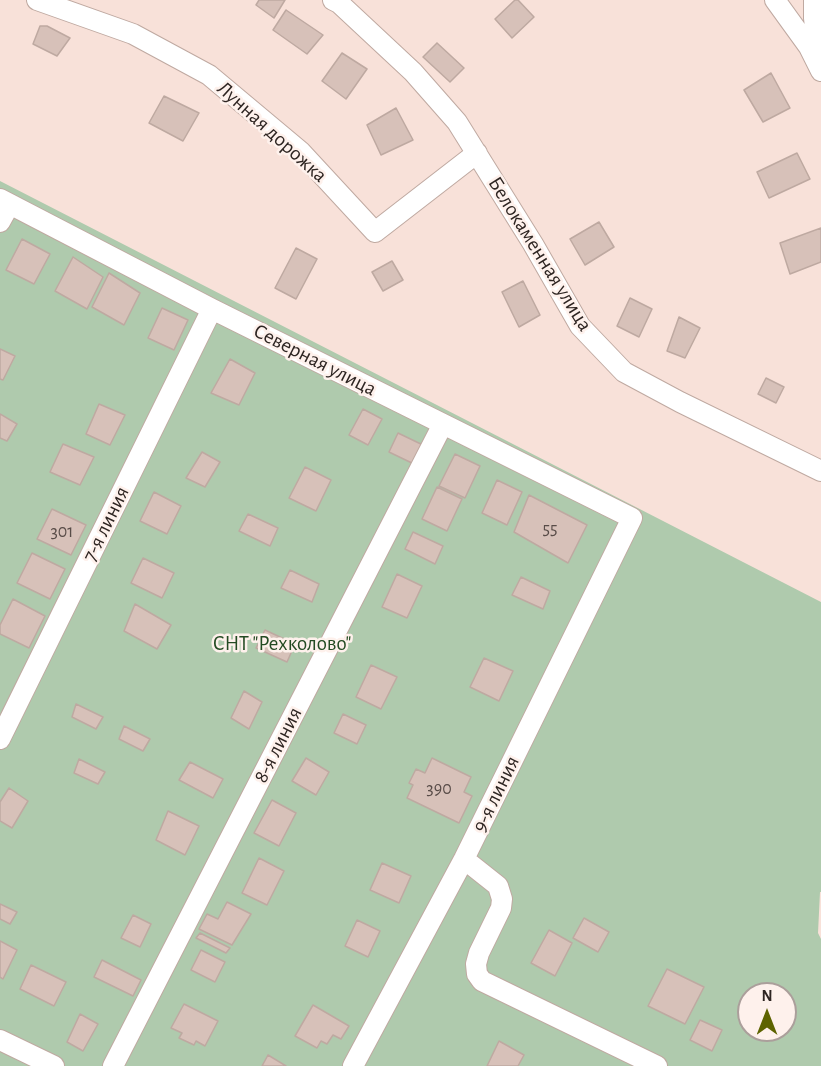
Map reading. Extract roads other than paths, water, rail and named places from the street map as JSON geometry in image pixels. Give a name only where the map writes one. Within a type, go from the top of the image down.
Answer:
[{"type":"street","name":"Лунная дорожка","points":[[37,0],[133,34],[209,75],[301,152],[375,232],[477,153]]},
{"type":"street","points":[[775,0],[808,47],[821,71]]},
{"type":"street","points":[[813,0],[821,71]]},
{"type":"street","name":"Белокаменная улица","points":[[338,1],[413,72],[457,122],[533,244],[580,326],[624,372],[821,471]]},
{"type":"street","points":[[0,222],[5,201]]},
{"type":"street","name":"Северная улица","points":[[5,201],[212,309],[632,518]]},
{"type":"street","name":"7-я линия","points":[[0,739],[212,309]]},
{"type":"street","name":"8-я линия","points":[[113,1066],[443,424]]},
{"type":"street","name":"9-я линия","points":[[353,1066],[464,859],[632,518]]},
{"type":"street","points":[[464,859],[498,886],[502,899],[501,908],[479,952],[476,964],[477,974],[482,981],[657,1066]]},
{"type":"street","points":[[0,1040],[54,1066]]},
{"type":"park label","name":"СНТ \"Рехколово\"","points":[[282,644]]}]
